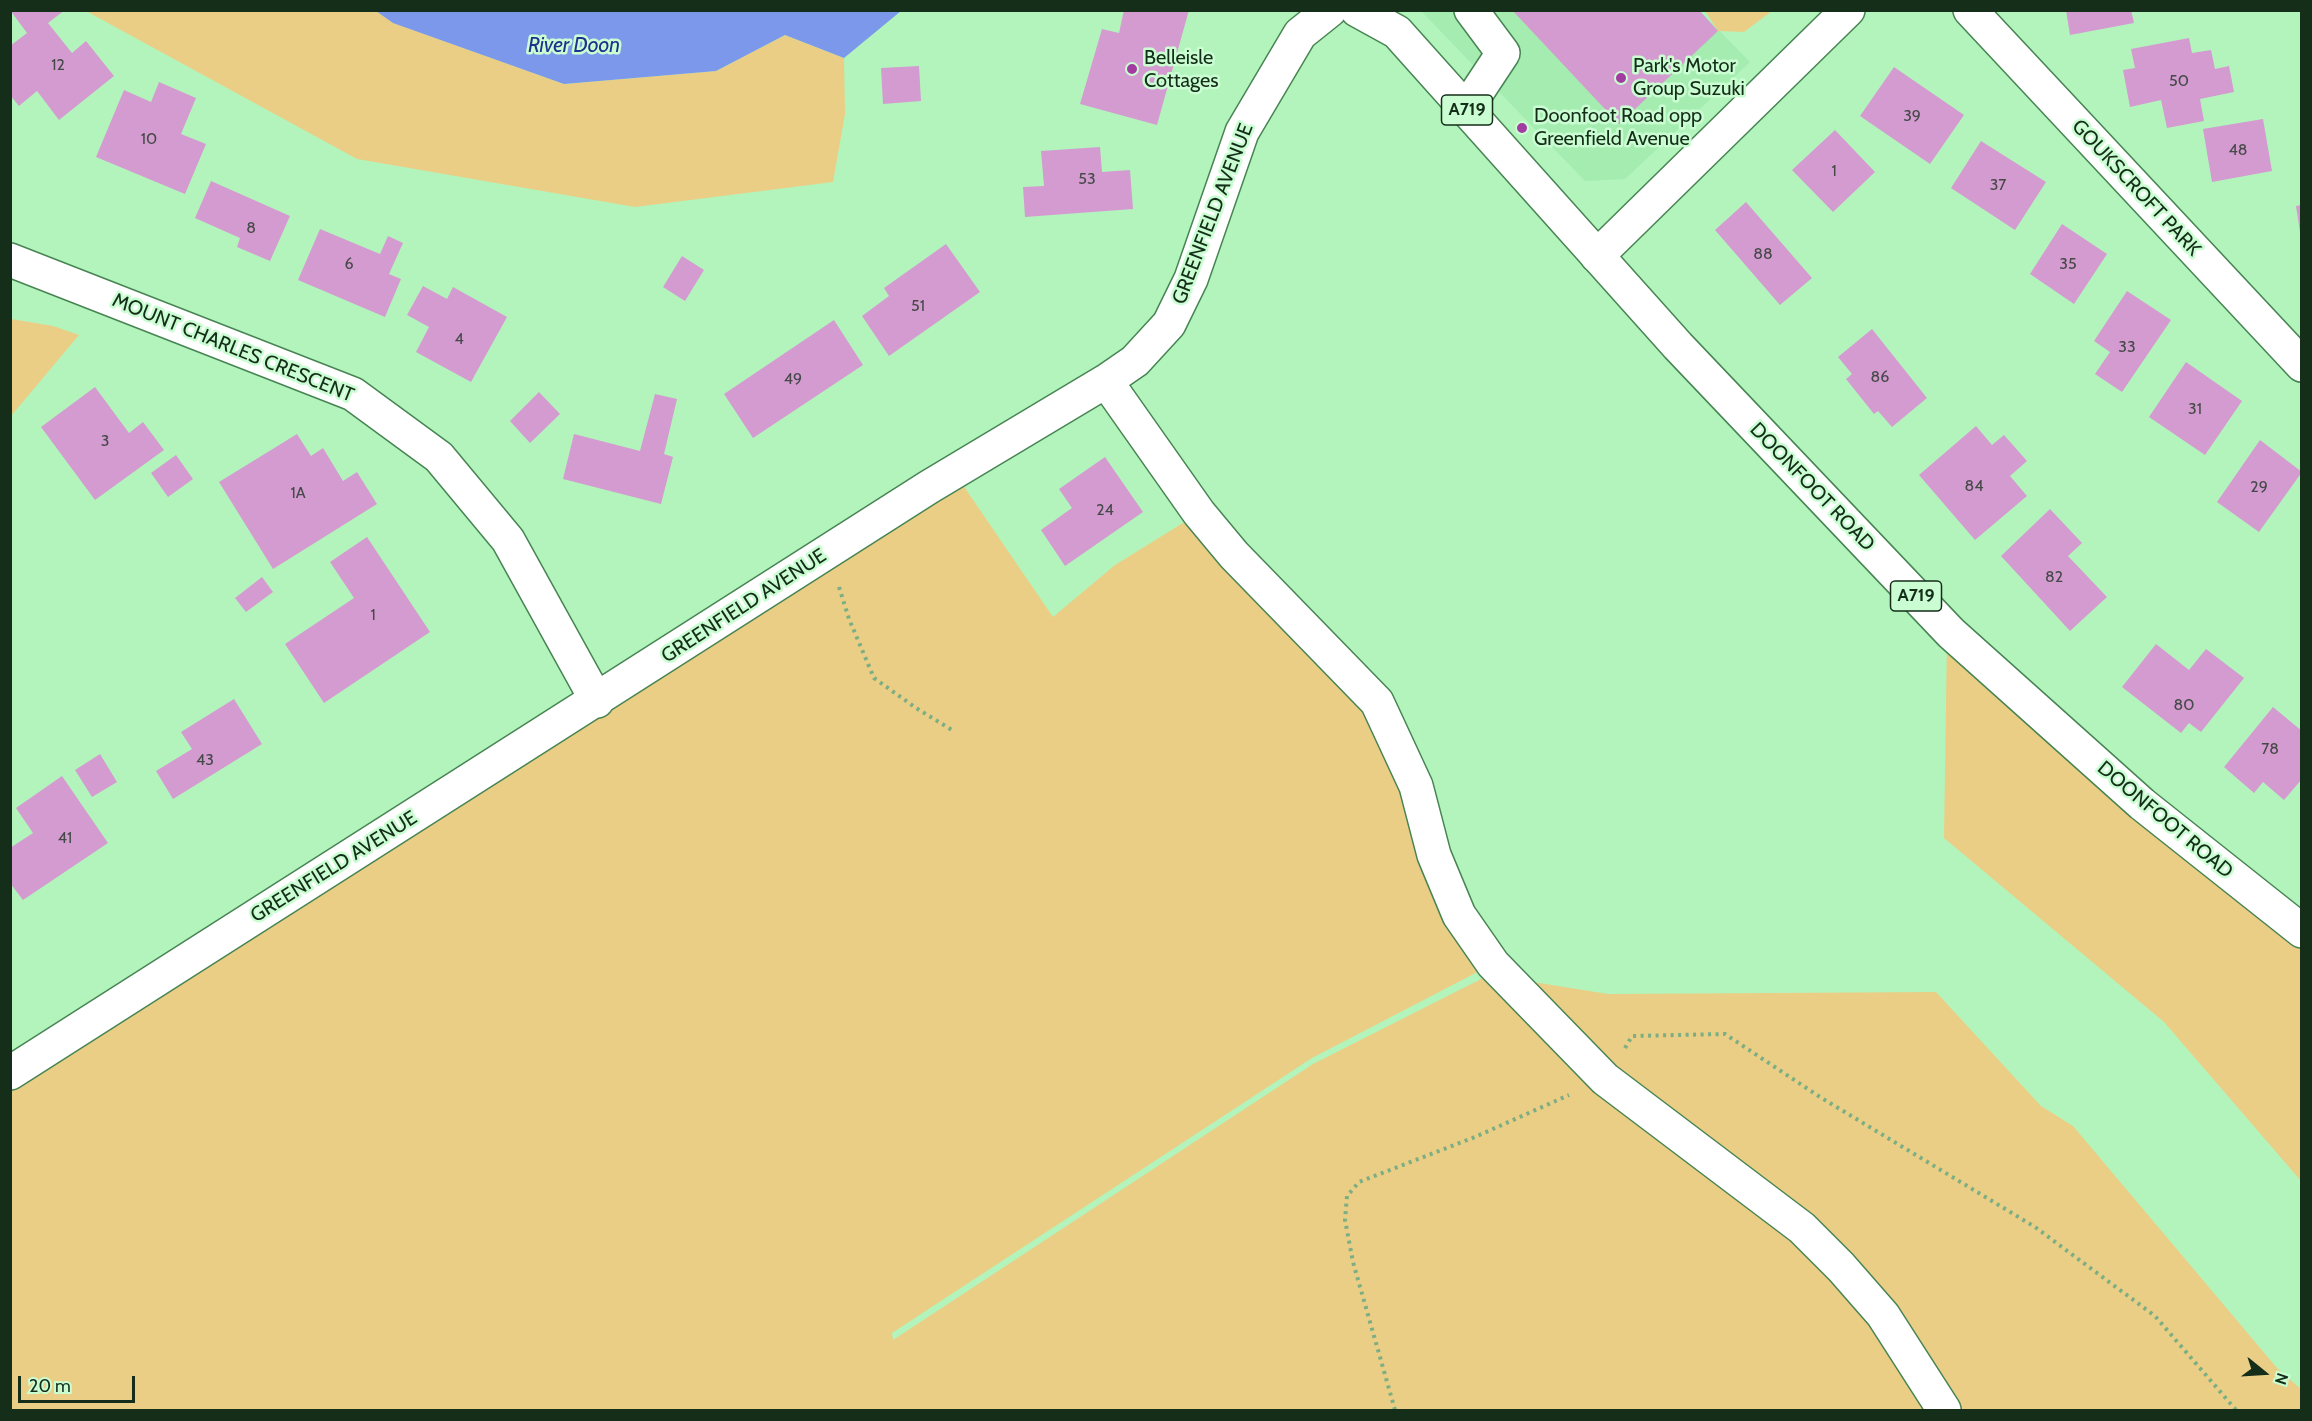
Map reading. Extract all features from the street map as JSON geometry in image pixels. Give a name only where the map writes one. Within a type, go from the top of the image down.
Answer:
[{"type":"street","name":"GREENFIELD AVENUE","points":[[10,1073],[597,701],[833,548],[1135,361],[1169,324],[1191,279],[1242,132],[1300,34],[1330,10]]},
{"type":"street","name":"DOONFOOT ROAD","points":[[1357,10],[1397,32],[1678,346],[1951,633],[2142,804],[2301,931]]},
{"type":"street","points":[[1466,109],[1503,53],[1471,10]]},
{"type":"street","points":[[1597,256],[1848,10]]},
{"type":"street","name":"GOUKSCROFT PARK","points":[[1970,10],[2301,365]]},
{"type":"street","name":"MOUNT CHARLES CRESCENT","points":[[11,261],[353,394],[439,457],[508,540],[597,701]]},
{"type":"street","points":[[1106,381],[1199,513],[1234,555],[1377,702],[1416,786],[1434,855],[1459,915],[1493,964],[1605,1079],[1802,1228],[1841,1267],[1883,1315],[1944,1410]]},
{"type":"path","points":[[833,548],[841,559],[835,575],[849,619],[874,678],[952,730]]},
{"type":"shaded area","points":[[86,11],[376,11],[394,23],[564,84],[716,71],[785,35],[844,58],[845,114],[833,182],[635,207],[357,159]]},
{"type":"shaded area","points":[[1421,11],[1700,11],[1750,62],[1625,179],[1585,181]]},
{"type":"shaded area","points":[[1705,11],[1772,11],[1744,32],[1718,31]]},
{"type":"shaded area","points":[[11,319],[53,326],[79,335],[11,416]]},
{"type":"shaded area","points":[[954,472],[1053,617],[1115,565],[1199,513],[1347,668],[1493,964],[1312,1058],[892,1333],[893,1340],[1313,1064],[1489,975],[1608,994],[1936,992],[2041,1106],[2073,1126],[2277,1368],[2302,1390],[2301,1410],[11,1410],[11,1074]]},
{"type":"shaded area","points":[[1947,638],[2301,941],[2301,1181],[2164,1022],[1944,838]]},
{"type":"water","name":"River Doon","points":[[901,10],[844,58],[785,35],[716,71],[564,84],[393,23],[376,11]]},
{"type":"building","points":[[10,10],[65,10],[48,23],[72,53],[86,41],[114,76],[59,120],[37,91],[19,106],[10,95],[10,46],[27,33]]},
{"type":"building","name":"Belleisle Cottages","points":[[1124,10],[1189,10],[1157,125],[1080,104],[1102,29],[1119,33]]},
{"type":"building","name":"Park's Motor Group Suzuki","points":[[1512,10],[1699,10],[1718,31],[1619,124]]},
{"type":"building","points":[[2066,10],[2131,10],[2134,23],[2070,35]]},
{"type":"building","points":[[2189,38],[2192,53],[2211,50],[2215,69],[2229,66],[2234,92],[2200,99],[2204,121],[2167,128],[2161,100],[2130,107],[2123,70],[2135,68],[2131,49]]},
{"type":"building","points":[[919,66],[921,101],[883,104],[881,68]]},
{"type":"building","points":[[1894,67],[1964,115],[1930,164],[1860,116]]},
{"type":"building","points":[[159,82],[196,98],[181,134],[206,144],[185,194],[96,157],[124,90],[151,102]]},
{"type":"building","points":[[2263,119],[2272,171],[2212,182],[2203,129]]},
{"type":"building","points":[[1835,130],[1875,172],[1833,212],[1792,170]]},
{"type":"building","points":[[1981,141],[2046,182],[2015,230],[1951,188]]},
{"type":"building","points":[[1100,147],[1102,172],[1130,170],[1133,209],[1025,217],[1023,187],[1044,186],[1041,151]]},
{"type":"building","points":[[211,181],[290,216],[270,261],[237,247],[240,238],[195,218]]},
{"type":"building","points":[[1746,202],[1812,278],[1780,305],[1715,230]]},
{"type":"building","points":[[2302,205],[2302,232],[2300,232],[2296,206]]},
{"type":"building","points":[[2062,224],[2107,254],[2074,304],[2030,274]]},
{"type":"building","points":[[320,229],[380,254],[388,236],[403,243],[389,274],[401,279],[385,317],[298,280]]},
{"type":"building","points":[[946,244],[980,292],[889,356],[862,316],[889,296],[884,288]]},
{"type":"building","points":[[682,256],[704,270],[685,301],[663,287]]},
{"type":"building","points":[[423,286],[447,299],[453,287],[507,317],[471,382],[416,352],[429,327],[407,315]]},
{"type":"building","points":[[2127,291],[2171,320],[2122,392],[2095,374],[2110,352],[2094,341]]},
{"type":"building","points":[[834,320],[863,365],[753,438],[724,394]]},
{"type":"building","points":[[1872,329],[1927,398],[1892,427],[1878,411],[1874,414],[1846,379],[1852,374],[1838,357]]},
{"type":"building","points":[[2186,362],[2242,401],[2205,455],[2149,417]]},
{"type":"building","points":[[95,387],[129,433],[143,422],[164,450],[95,500],[41,427]]},
{"type":"building","points":[[539,392],[560,414],[530,443],[510,421]]},
{"type":"building","points":[[655,394],[677,399],[664,454],[673,457],[661,504],[563,479],[574,434],[640,451]]},
{"type":"building","points":[[1976,426],[1992,445],[2004,435],[2027,461],[2010,476],[2027,496],[1975,540],[1919,475]]},
{"type":"building","points":[[297,434],[311,456],[323,448],[343,481],[357,472],[377,504],[273,569],[219,482]]},
{"type":"building","points":[[2260,440],[2302,472],[2259,532],[2217,502]]},
{"type":"building","points":[[176,455],[193,479],[168,497],[151,473]]},
{"type":"building","points":[[1105,457],[1143,512],[1065,566],[1041,530],[1072,508],[1059,489]]},
{"type":"building","points":[[2050,509],[2082,543],[2068,556],[2107,597],[2070,631],[2001,556]]},
{"type":"building","points":[[367,537],[430,632],[324,703],[285,644],[354,598],[330,562]]},
{"type":"building","points":[[262,577],[273,592],[246,612],[235,598]]},
{"type":"building","points":[[2156,644],[2189,670],[2206,649],[2244,678],[2201,732],[2189,723],[2181,733],[2122,687]]},
{"type":"building","points":[[234,699],[262,744],[173,799],[156,771],[192,749],[181,732]]},
{"type":"building","points":[[2273,707],[2302,731],[2302,779],[2284,800],[2263,782],[2254,793],[2224,767]]},
{"type":"building","points":[[100,754],[117,782],[92,797],[75,770]]},
{"type":"building","points":[[62,776],[108,843],[23,900],[10,883],[10,848],[33,833],[16,808]]},
{"type":"place","name":"Belleisle Cottages","points":[[1132,69]]},
{"type":"place","name":"Park's Motor Group Suzuki","points":[[1621,78]]},
{"type":"place","name":"Doonfoot Road opp Greenfield Avenue","points":[[1522,128]]}]
